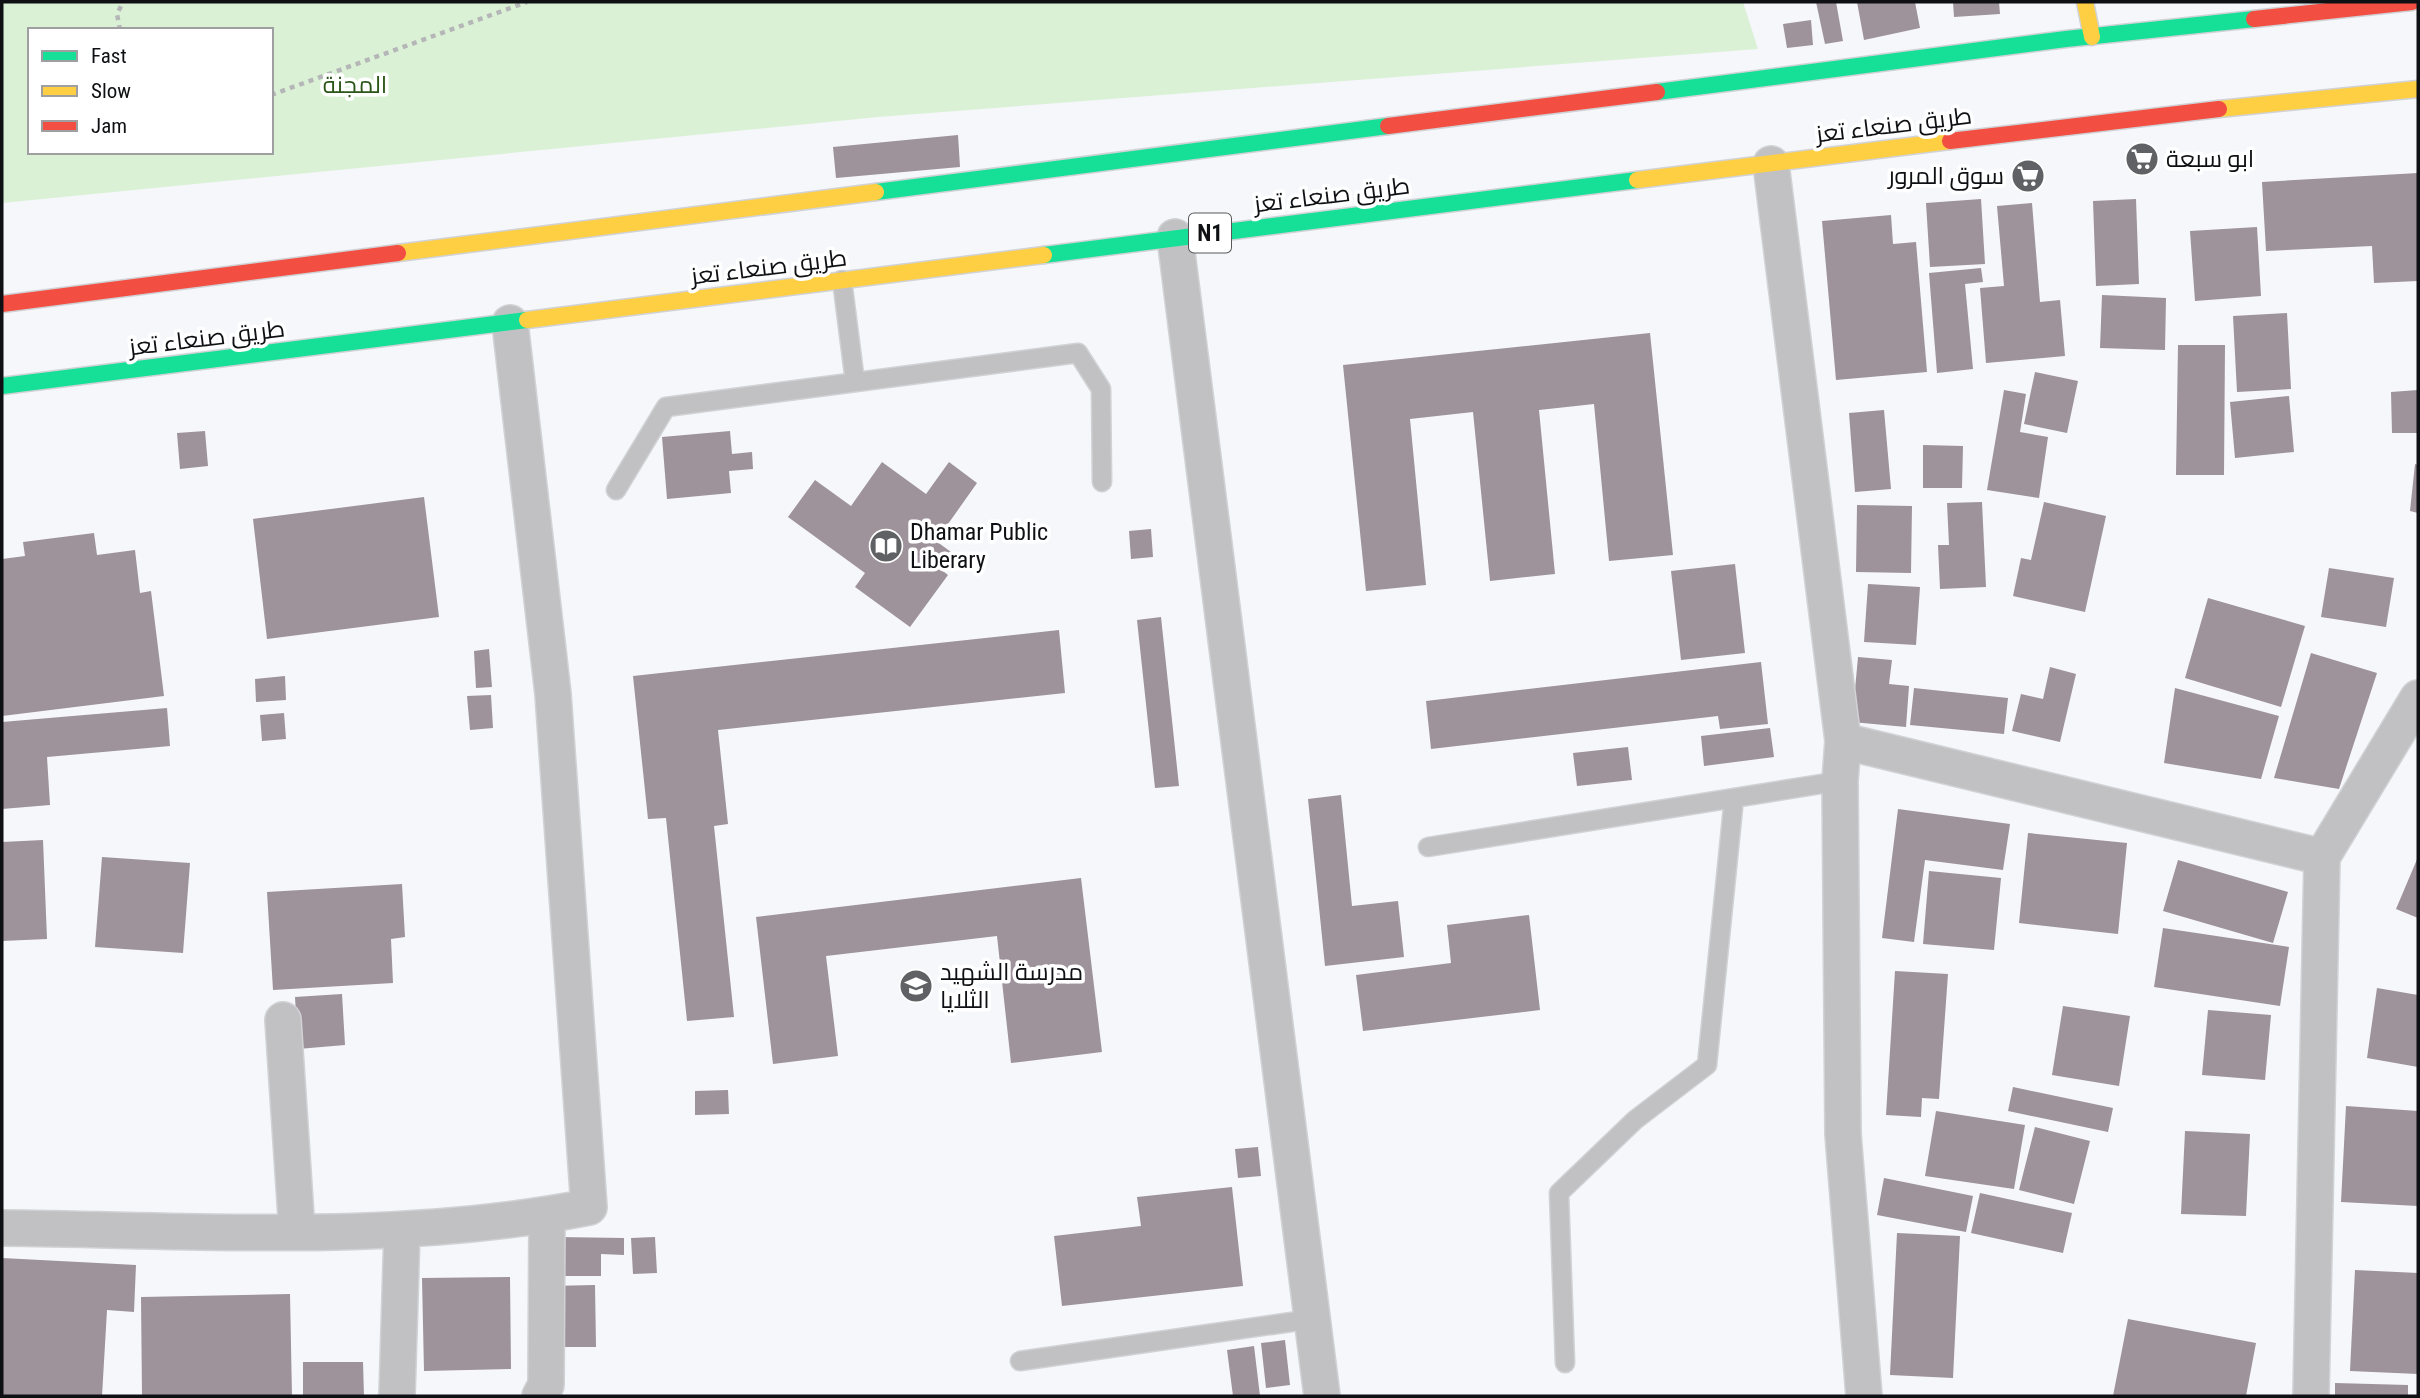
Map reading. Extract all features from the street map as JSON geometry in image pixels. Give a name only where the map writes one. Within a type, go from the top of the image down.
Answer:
[{"type":"main road","points":[[2085,2],[2092,37]]},
{"type":"main road","points":[[2,304],[2092,37],[2412,2]]},
{"type":"main road","name":"طريق صنعاء تعز","points":[[2,386],[2145,116],[2418,89]]},
{"type":"street","points":[[1771,164],[1843,741],[1840,781],[1843,1134],[1864,1396]]},
{"type":"street","points":[[1175,237],[1322,1396]]},
{"type":"street","points":[[2,1228],[402,1231],[547,1215],[589,1207],[553,694],[510,323]]},
{"type":"street","points":[[2311,1396],[2322,857],[2418,698]]},
{"type":"street","points":[[1843,741],[2322,857]]},
{"type":"street","points":[[283,1020],[297,1231]]},
{"type":"street","points":[[540,1396],[546,1385],[547,1215]]},
{"type":"street","points":[[397,1396],[402,1231]]},
{"type":"lane","points":[[842,280],[855,382]]},
{"type":"lane","points":[[616,490],[666,407],[1078,353],[1101,389],[1102,482]]},
{"type":"lane","points":[[1428,847],[1840,781]]},
{"type":"lane","points":[[1565,1363],[1559,1193],[1635,1121],[1707,1065],[1734,798]]},
{"type":"lane","points":[[1020,1361],[1312,1319]]},
{"type":"path","points":[[120,28],[117,14],[123,2]]},
{"type":"path","points":[[273,94],[527,2]]},
{"type":"green space","name":"المجنة","points":[[2,2],[1743,2],[1758,49],[878,117],[2,203]]},
{"type":"building","points":[[1816,2],[1836,2],[1843,41],[1825,44]]},
{"type":"building","points":[[1857,2],[1915,2],[1920,28],[1864,40]]},
{"type":"building","points":[[1953,2],[1999,2],[2000,14],[1954,17]]},
{"type":"building","points":[[1811,20],[1813,45],[1787,48],[1783,24]]},
{"type":"building","points":[[958,135],[960,167],[836,178],[833,147]]},
{"type":"building","points":[[2418,173],[2418,281],[2374,283],[2372,246],[2266,251],[2262,182]]},
{"type":"building","points":[[1981,199],[1985,264],[1930,267],[1926,203]]},
{"type":"building","points":[[2136,199],[2139,284],[2096,286],[2093,201]]},
{"type":"building","points":[[2032,203],[2040,302],[2060,300],[2065,356],[1986,363],[1980,288],[2004,286],[1997,206]]},
{"type":"building","points":[[1891,215],[1893,244],[1916,242],[1927,372],[1836,380],[1822,221]]},
{"type":"building","points":[[2257,227],[2261,296],[2195,301],[2190,231]]},
{"type":"building","points":[[1981,268],[1983,282],[1965,284],[1973,369],[1937,373],[1929,273]]},
{"type":"building","points":[[2102,295],[2166,298],[2165,350],[2100,348]]},
{"type":"building","points":[[2287,313],[2291,389],[2237,392],[2233,316]]},
{"type":"building","points":[[1650,333],[1673,555],[1609,561],[1594,404],[1539,410],[1555,574],[1490,581],[1473,412],[1410,419],[1426,585],[1366,591],[1343,365]]},
{"type":"building","points":[[2178,345],[2225,345],[2224,475],[2176,475]]},
{"type":"building","points":[[2035,372],[2078,381],[2067,433],[2024,424]]},
{"type":"building","points":[[2004,390],[2026,394],[2020,432],[2048,437],[2039,498],[1987,490]]},
{"type":"building","points":[[2418,390],[2418,433],[2392,433],[2391,392]]},
{"type":"building","points":[[2289,396],[2294,452],[2235,458],[2230,402]]},
{"type":"building","points":[[1884,410],[1891,489],[1855,492],[1849,413]]},
{"type":"building","points":[[205,431],[208,466],[180,469],[177,433]]},
{"type":"building","points":[[730,431],[732,454],[752,452],[753,469],[729,471],[731,493],[667,499],[662,437]]},
{"type":"building","points":[[1923,445],[1963,446],[1962,488],[1923,488]]},
{"type":"building","name":"Dhamar Public Liberary","points":[[882,462],[926,494],[949,462],[977,483],[936,541],[951,552],[939,568],[948,575],[910,627],[855,587],[865,573],[788,517],[815,480],[851,506]]},
{"type":"building","points":[[2415,464],[2418,465],[2418,513],[2410,511]]},
{"type":"building","points":[[424,497],[439,617],[267,639],[253,519]]},
{"type":"building","points":[[1982,502],[1986,587],[1940,589],[1938,545],[1949,545],[1947,503]]},
{"type":"building","points":[[2044,502],[2106,516],[2085,612],[2013,596],[2021,558],[2031,560]]},
{"type":"building","points":[[1857,505],[1912,506],[1911,573],[1856,572]]},
{"type":"building","points":[[1151,529],[1153,557],[1131,559],[1129,531]]},
{"type":"building","points":[[94,533],[97,555],[135,550],[140,593],[151,591],[164,696],[2,716],[2,559],[25,556],[23,542]]},
{"type":"building","points":[[1735,564],[1745,653],[1681,660],[1671,571]]},
{"type":"building","points":[[2329,568],[2394,578],[2386,627],[2321,617]]},
{"type":"building","points":[[1868,584],[1920,587],[1916,645],[1864,642]]},
{"type":"building","points":[[2208,598],[2305,626],[2281,707],[2185,678]]},
{"type":"building","points":[[1161,617],[1179,786],[1155,788],[1137,620]]},
{"type":"building","points":[[1059,630],[1065,693],[718,730],[728,824],[714,826],[734,1017],[687,1021],[666,818],[648,819],[633,676]]},
{"type":"building","points":[[489,649],[492,687],[476,688],[474,651]]},
{"type":"building","points":[[2311,653],[2377,673],[2339,789],[2274,778]]},
{"type":"building","points":[[1858,657],[1892,660],[1889,684],[1909,686],[1906,727],[1852,722]]},
{"type":"building","points":[[1761,662],[1768,724],[1720,729],[1718,716],[1431,749],[1426,701]]},
{"type":"building","points":[[2050,667],[2076,674],[2060,742],[2012,731],[2021,694],[2043,699]]},
{"type":"building","points":[[285,676],[286,700],[256,702],[255,679]]},
{"type":"building","points":[[1914,688],[2008,698],[2004,734],[1910,725]]},
{"type":"building","points":[[2175,688],[2279,716],[2261,779],[2164,763]]},
{"type":"building","points":[[491,695],[493,728],[470,730],[467,696]]},
{"type":"building","points":[[167,708],[170,746],[47,757],[50,805],[2,809],[2,722]]},
{"type":"building","points":[[284,713],[286,739],[262,741],[260,715]]},
{"type":"building","points":[[1770,728],[1774,757],[1704,766],[1701,736]]},
{"type":"building","points":[[1628,747],[1632,780],[1577,786],[1573,753]]},
{"type":"building","points":[[1341,795],[1352,906],[1398,901],[1404,957],[1325,966],[1308,799]]},
{"type":"building","points":[[1898,809],[2010,824],[2003,870],[1925,860],[1914,942],[1882,938]]},
{"type":"building","points":[[2028,833],[2127,843],[2118,934],[2019,923]]},
{"type":"building","points":[[43,840],[47,939],[2,941],[2,842]]},
{"type":"building","points":[[102,857],[190,863],[183,953],[95,947]]},
{"type":"building","points":[[2418,857],[2418,918],[2396,909]]},
{"type":"building","points":[[2178,860],[2288,892],[2273,943],[2163,911]]},
{"type":"building","points":[[1929,871],[2001,878],[1994,950],[1923,944]]},
{"type":"building","points":[[1081,878],[1102,1052],[1011,1063],[997,936],[826,956],[838,1056],[773,1064],[756,917]]},
{"type":"building","points":[[402,884],[405,937],[391,939],[393,983],[273,990],[267,892]]},
{"type":"building","points":[[1529,915],[1540,1010],[1363,1031],[1356,975],[1451,963],[1447,925]]},
{"type":"building","points":[[2163,928],[2289,947],[2280,1006],[2154,987]]},
{"type":"building","points":[[1895,971],[1948,974],[1939,1099],[1922,1098],[1921,1117],[1886,1115]]},
{"type":"building","points":[[2377,988],[2418,995],[2418,1067],[2367,1058]]},
{"type":"building","points":[[342,994],[345,1045],[298,1049],[295,997]]},
{"type":"building","points":[[2063,1006],[2130,1016],[2119,1086],[2052,1075]]},
{"type":"building","points":[[2208,1010],[2271,1015],[2265,1080],[2202,1075]]},
{"type":"building","points":[[2013,1087],[2113,1108],[2108,1132],[2008,1111]]},
{"type":"building","points":[[728,1090],[729,1114],[695,1115],[695,1091]]},
{"type":"building","points":[[2346,1106],[2418,1111],[2418,1206],[2341,1202]]},
{"type":"building","points":[[1936,1111],[2025,1125],[2014,1189],[1925,1176]]},
{"type":"building","points":[[2035,1127],[2090,1141],[2074,1204],[2019,1190]]},
{"type":"building","points":[[2185,1131],[2250,1134],[2246,1216],[2181,1214]]},
{"type":"building","points":[[1258,1147],[1261,1176],[1238,1178],[1235,1149]]},
{"type":"building","points":[[1884,1178],[1973,1196],[1966,1232],[1877,1215]]},
{"type":"building","points":[[1232,1187],[1243,1286],[1062,1306],[1054,1236],[1141,1226],[1137,1197]]},
{"type":"building","points":[[1980,1193],[2072,1213],[2063,1253],[1971,1233]]},
{"type":"building","points":[[1897,1233],[1960,1236],[1953,1378],[1890,1375]]},
{"type":"building","points":[[557,1237],[624,1238],[624,1255],[601,1254],[601,1276],[556,1276]]},
{"type":"building","points":[[655,1237],[657,1273],[633,1274],[631,1238]]},
{"type":"building","points":[[2,1258],[136,1265],[134,1312],[107,1310],[102,1396],[2,1396]]},
{"type":"building","points":[[2355,1270],[2418,1273],[2418,1374],[2350,1371]]},
{"type":"building","points":[[510,1277],[511,1369],[424,1371],[422,1278]]},
{"type":"building","points":[[595,1285],[596,1347],[550,1347],[550,1286]]},
{"type":"building","points":[[290,1294],[292,1396],[142,1396],[141,1297]]},
{"type":"building","points":[[2128,1319],[2256,1343],[2246,1396],[2113,1396]]},
{"type":"building","points":[[1285,1340],[1290,1385],[1266,1388],[1261,1343]]},
{"type":"building","points":[[1254,1346],[1260,1396],[1233,1396],[1227,1350]]},
{"type":"building","points":[[303,1362],[363,1362],[364,1396],[303,1396]]},
{"type":"building","points":[[2335,1383],[2408,1385],[2408,1396],[2335,1396]]},
{"type":"traffic: fast","points":[[1657,92],[2066,39],[2254,19]]},
{"type":"traffic: fast","points":[[876,192],[1388,126]]},
{"type":"traffic: fast","points":[[1044,255],[1637,180]]},
{"type":"traffic: fast","points":[[2,386],[527,320]]},
{"type":"traffic: slow","points":[[2085,2],[2092,37]]},
{"type":"traffic: slow","points":[[2219,109],[2418,89]]},
{"type":"traffic: slow","points":[[1637,180],[1950,141]]},
{"type":"traffic: slow","points":[[398,253],[876,192]]},
{"type":"traffic: slow","points":[[527,320],[1044,255]]},
{"type":"traffic: jam","points":[[2254,19],[2412,2]]},
{"type":"traffic: jam","points":[[1388,126],[1657,92]]},
{"type":"traffic: jam","points":[[1950,141],[2219,109]]},
{"type":"traffic: jam","points":[[2,304],[398,253]]},
{"type":"place","name":"ابو سبعة","points":[[2142,159]]},
{"type":"place","name":"سوق المرور","points":[[2028,176]]},
{"type":"place","name":"Dhamar Public Liberary","points":[[886,546]]},
{"type":"place","name":"مدرسة الشهيد الثلايا","points":[[916,986]]}]
